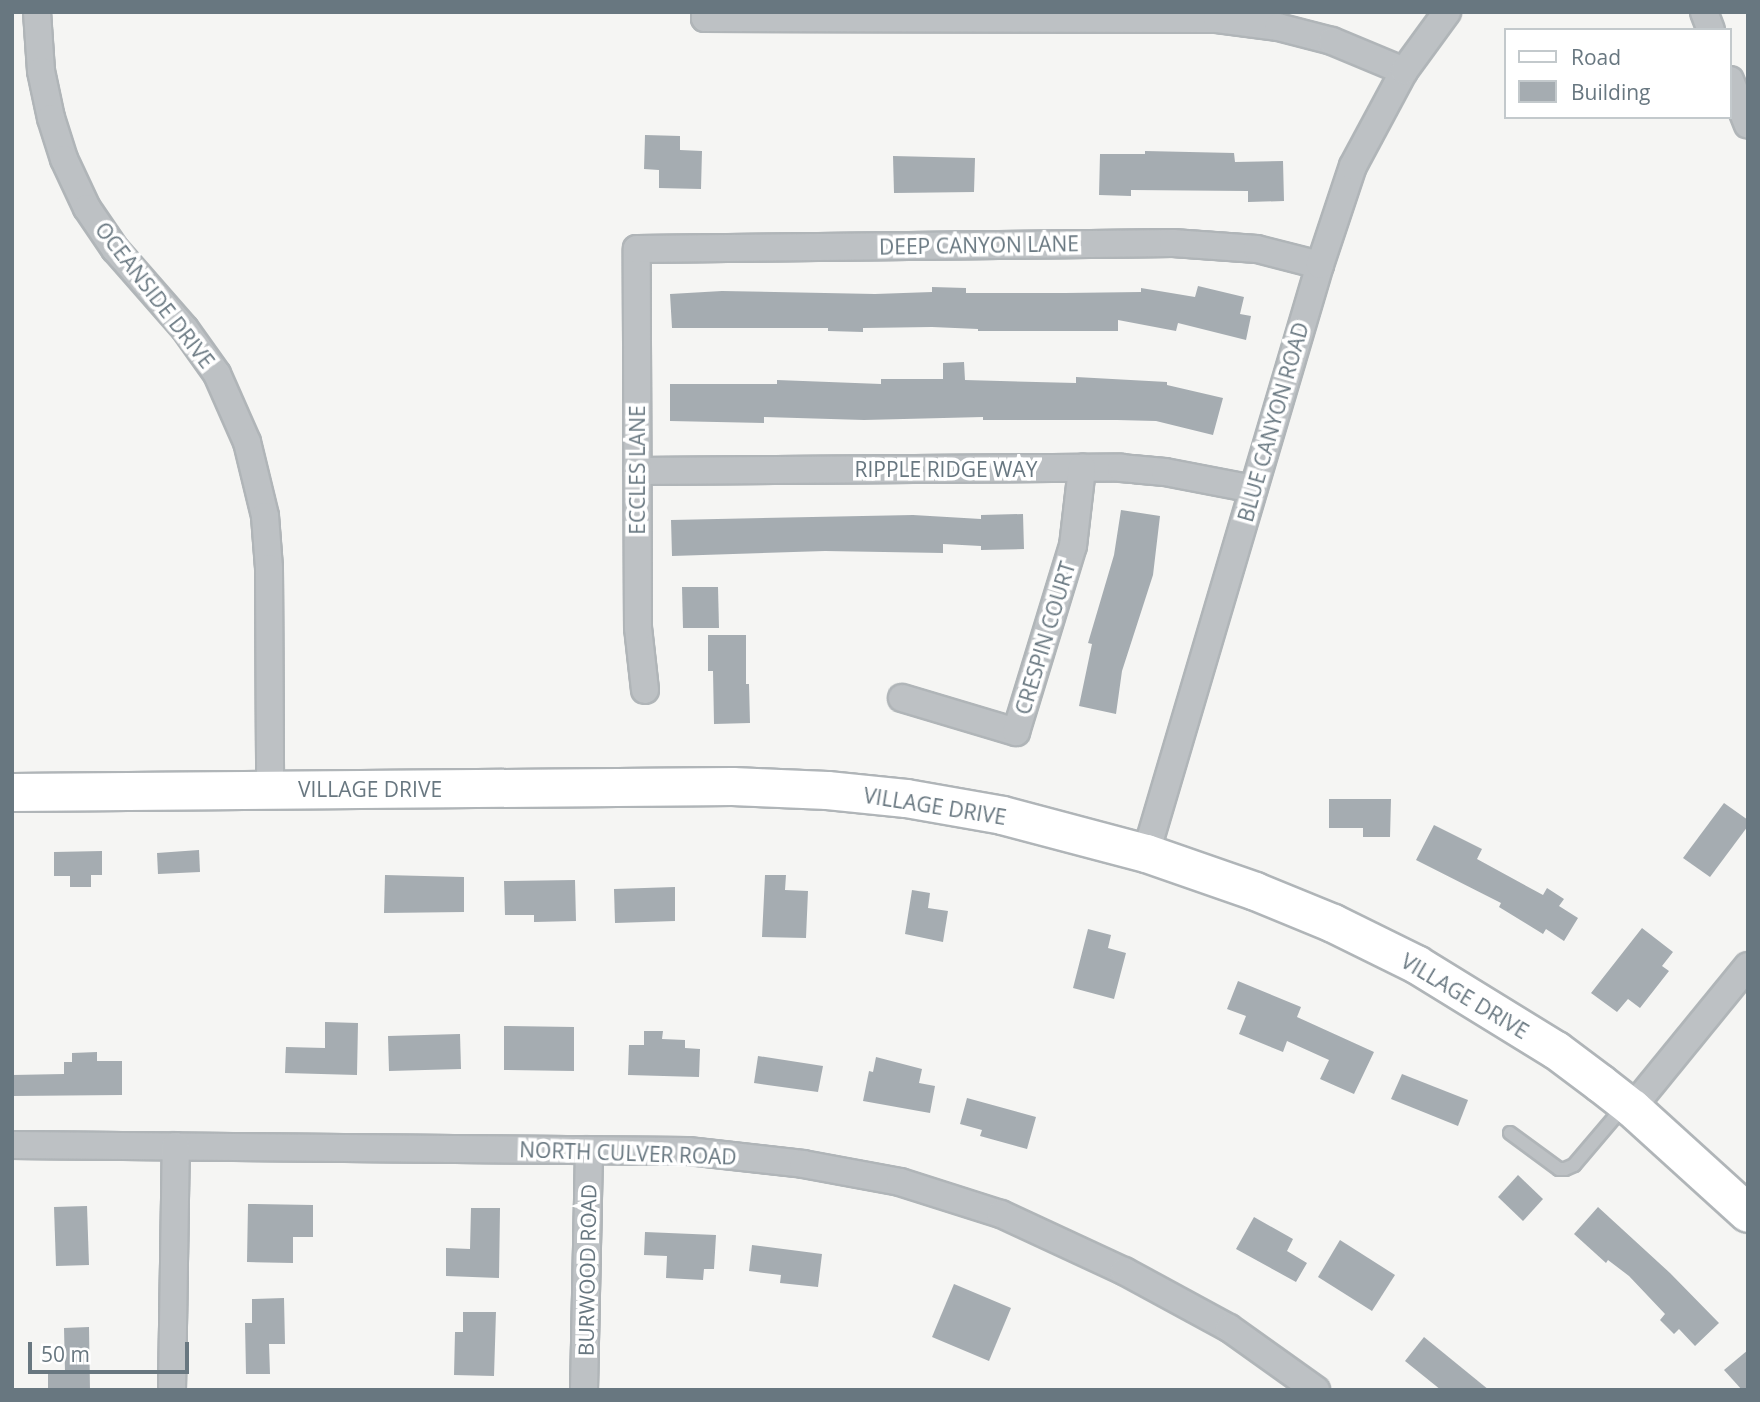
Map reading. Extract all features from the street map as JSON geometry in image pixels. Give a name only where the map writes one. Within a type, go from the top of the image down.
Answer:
[{"type":"main road","name":"VILLAGE DRIVE","points":[[12,792],[732,786],[827,790],[906,798],[1002,815],[1146,852],[1333,923],[1416,964],[1556,1050],[1629,1105],[1748,1213]]},
{"type":"street","name":"OCEANSIDE DRIVE","points":[[37,12],[41,71],[51,118],[64,159],[87,208],[115,249],[185,329],[217,374],[247,442],[265,516],[269,568],[270,790]]},
{"type":"street","name":"BLUE CANYON ROAD","points":[[1146,852],[1320,265],[1353,166],[1404,71],[1447,12]]},
{"type":"street","points":[[705,15],[1176,16],[1217,19],[1278,27],[1332,41],[1404,71]]},
{"type":"street","points":[[1732,85],[1748,125]]},
{"type":"street","name":"DEEP CANYON LANE","points":[[637,249],[1173,243],[1257,249],[1320,265]]},
{"type":"street","name":"ECCLES LANE","points":[[637,249],[638,628],[645,690]]},
{"type":"street","name":"RIPPLE RIDGE WAY","points":[[637,471],[1082,468],[1165,472],[1253,489]]},
{"type":"street","name":"CRESPIN COURT","points":[[902,698],[1016,732],[1073,546],[1082,468]]},
{"type":"street","points":[[1629,1105],[1748,966]]},
{"type":"street","name":"NORTH CULVER ROAD","points":[[12,1145],[688,1151],[803,1164],[900,1182],[1001,1214],[1124,1271],[1229,1328],[1316,1390]]},
{"type":"street","points":[[173,1390],[176,1146]]},
{"type":"street","name":"BURWOOD ROAD","points":[[584,1390],[589,1150]]},
{"type":"lane","points":[[1510,1133],[1559,1169],[1565,1169],[1574,1165],[1629,1105]]},
{"type":"building","points":[[645,135],[680,136],[680,150],[702,151],[701,189],[659,188],[659,170],[644,169]]},
{"type":"building","points":[[1145,151],[1234,153],[1235,162],[1283,161],[1284,201],[1248,202],[1248,191],[1131,190],[1131,196],[1099,195],[1100,154],[1145,154]]},
{"type":"building","points":[[893,156],[975,158],[974,192],[894,193]]},
{"type":"building","points":[[1198,286],[1244,297],[1240,314],[1251,316],[1246,340],[1178,323],[1176,331],[1118,320],[1118,331],[978,331],[932,327],[863,328],[863,332],[828,331],[828,328],[672,328],[670,294],[722,291],[875,294],[932,292],[932,287],[966,288],[966,293],[1065,293],[1141,292],[1141,288],[1195,297]]},
{"type":"building","points":[[964,362],[965,380],[1076,383],[1076,377],[1167,382],[1167,385],[1223,398],[1213,435],[1156,421],[983,420],[983,417],[864,420],[764,417],[764,423],[670,421],[670,384],[777,384],[777,380],[881,384],[881,379],[943,379],[943,363]]},
{"type":"building","points":[[1121,510],[1160,516],[1153,575],[1122,671],[1116,714],[1079,706],[1092,644],[1088,643],[1114,555]]},
{"type":"building","points":[[1023,514],[1024,549],[981,550],[981,546],[943,544],[943,553],[825,551],[672,556],[671,520],[913,515],[981,519],[981,515]]},
{"type":"building","points":[[682,587],[718,587],[719,628],[683,628]]},
{"type":"building","points":[[708,635],[746,635],[746,684],[749,684],[750,723],[714,724],[713,671],[708,671]]},
{"type":"building","points":[[1329,799],[1391,799],[1390,837],[1363,837],[1363,828],[1329,828]]},
{"type":"building","points":[[1724,803],[1748,820],[1748,826],[1710,877],[1683,858]]},
{"type":"building","points":[[1434,825],[1482,849],[1477,859],[1543,895],[1547,888],[1564,899],[1559,906],[1578,918],[1564,941],[1546,929],[1543,934],[1499,907],[1501,903],[1416,860]]},
{"type":"building","points":[[199,850],[200,872],[158,874],[157,853]]},
{"type":"building","points":[[102,851],[102,875],[91,875],[91,887],[70,887],[70,876],[54,876],[54,852]]},
{"type":"building","points":[[385,875],[464,877],[464,912],[384,913]]},
{"type":"building","points":[[765,875],[786,875],[785,890],[808,891],[806,938],[762,937]]},
{"type":"building","points":[[575,880],[576,921],[534,922],[534,915],[505,915],[504,881]]},
{"type":"building","points":[[675,887],[675,921],[615,923],[614,889]]},
{"type":"building","points":[[912,890],[930,893],[928,908],[948,911],[943,942],[905,934]]},
{"type":"building","points":[[1642,928],[1673,952],[1662,966],[1669,971],[1640,1008],[1628,999],[1617,1012],[1591,993]]},
{"type":"building","points":[[1088,929],[1111,935],[1108,948],[1126,953],[1114,999],[1073,988]]},
{"type":"building","points":[[1238,981],[1301,1007],[1297,1017],[1374,1052],[1354,1094],[1320,1079],[1329,1060],[1287,1041],[1283,1052],[1239,1034],[1246,1016],[1227,1009]]},
{"type":"building","points":[[325,1022],[358,1023],[357,1075],[285,1073],[286,1047],[325,1048]]},
{"type":"building","points":[[504,1026],[574,1027],[574,1071],[504,1070]]},
{"type":"building","points":[[644,1031],[663,1031],[662,1039],[685,1040],[685,1048],[700,1049],[699,1077],[628,1075],[629,1045],[644,1045]]},
{"type":"building","points":[[460,1034],[461,1069],[389,1071],[388,1036]]},
{"type":"building","points":[[97,1052],[97,1061],[122,1061],[122,1095],[12,1096],[12,1075],[64,1074],[64,1062],[72,1062],[72,1053]]},
{"type":"building","points":[[758,1056],[823,1066],[818,1092],[754,1083]]},
{"type":"building","points":[[876,1057],[922,1069],[919,1083],[935,1086],[930,1113],[863,1101],[869,1071],[873,1072]]},
{"type":"building","points":[[1402,1074],[1468,1100],[1458,1126],[1391,1099]]},
{"type":"building","points":[[967,1098],[1036,1117],[1027,1149],[980,1136],[982,1130],[960,1124]]},
{"type":"building","points":[[1518,1175],[1543,1199],[1523,1221],[1498,1197]]},
{"type":"building","points":[[248,1204],[313,1205],[313,1237],[293,1237],[293,1263],[247,1262]]},
{"type":"building","points":[[87,1206],[89,1265],[56,1266],[54,1207]]},
{"type":"building","points":[[1598,1207],[1670,1273],[1719,1323],[1695,1346],[1679,1329],[1674,1334],[1660,1320],[1665,1314],[1629,1276],[1608,1260],[1606,1263],[1574,1234]]},
{"type":"building","points":[[471,1208],[500,1208],[499,1278],[446,1276],[446,1248],[470,1249]]},
{"type":"building","points":[[1254,1217],[1293,1239],[1287,1251],[1307,1263],[1296,1282],[1236,1249]]},
{"type":"building","points":[[645,1232],[716,1235],[714,1269],[704,1269],[703,1280],[666,1278],[667,1256],[644,1255]]},
{"type":"building","points":[[1340,1240],[1395,1275],[1372,1311],[1318,1277]]},
{"type":"building","points":[[752,1245],[822,1254],[818,1287],[780,1283],[781,1275],[749,1271]]},
{"type":"building","points":[[954,1284],[1011,1308],[989,1361],[932,1337]]},
{"type":"building","points":[[284,1298],[285,1344],[269,1344],[270,1374],[246,1374],[245,1323],[252,1323],[252,1299]]},
{"type":"building","points":[[463,1312],[496,1312],[494,1376],[454,1375],[455,1332],[463,1332]]},
{"type":"building","points":[[89,1327],[90,1390],[48,1390],[48,1372],[65,1372],[64,1328]]},
{"type":"building","points":[[1424,1337],[1489,1390],[1441,1390],[1405,1361]]},
{"type":"building","points":[[1748,1350],[1748,1390],[1742,1390],[1724,1370]]}]
